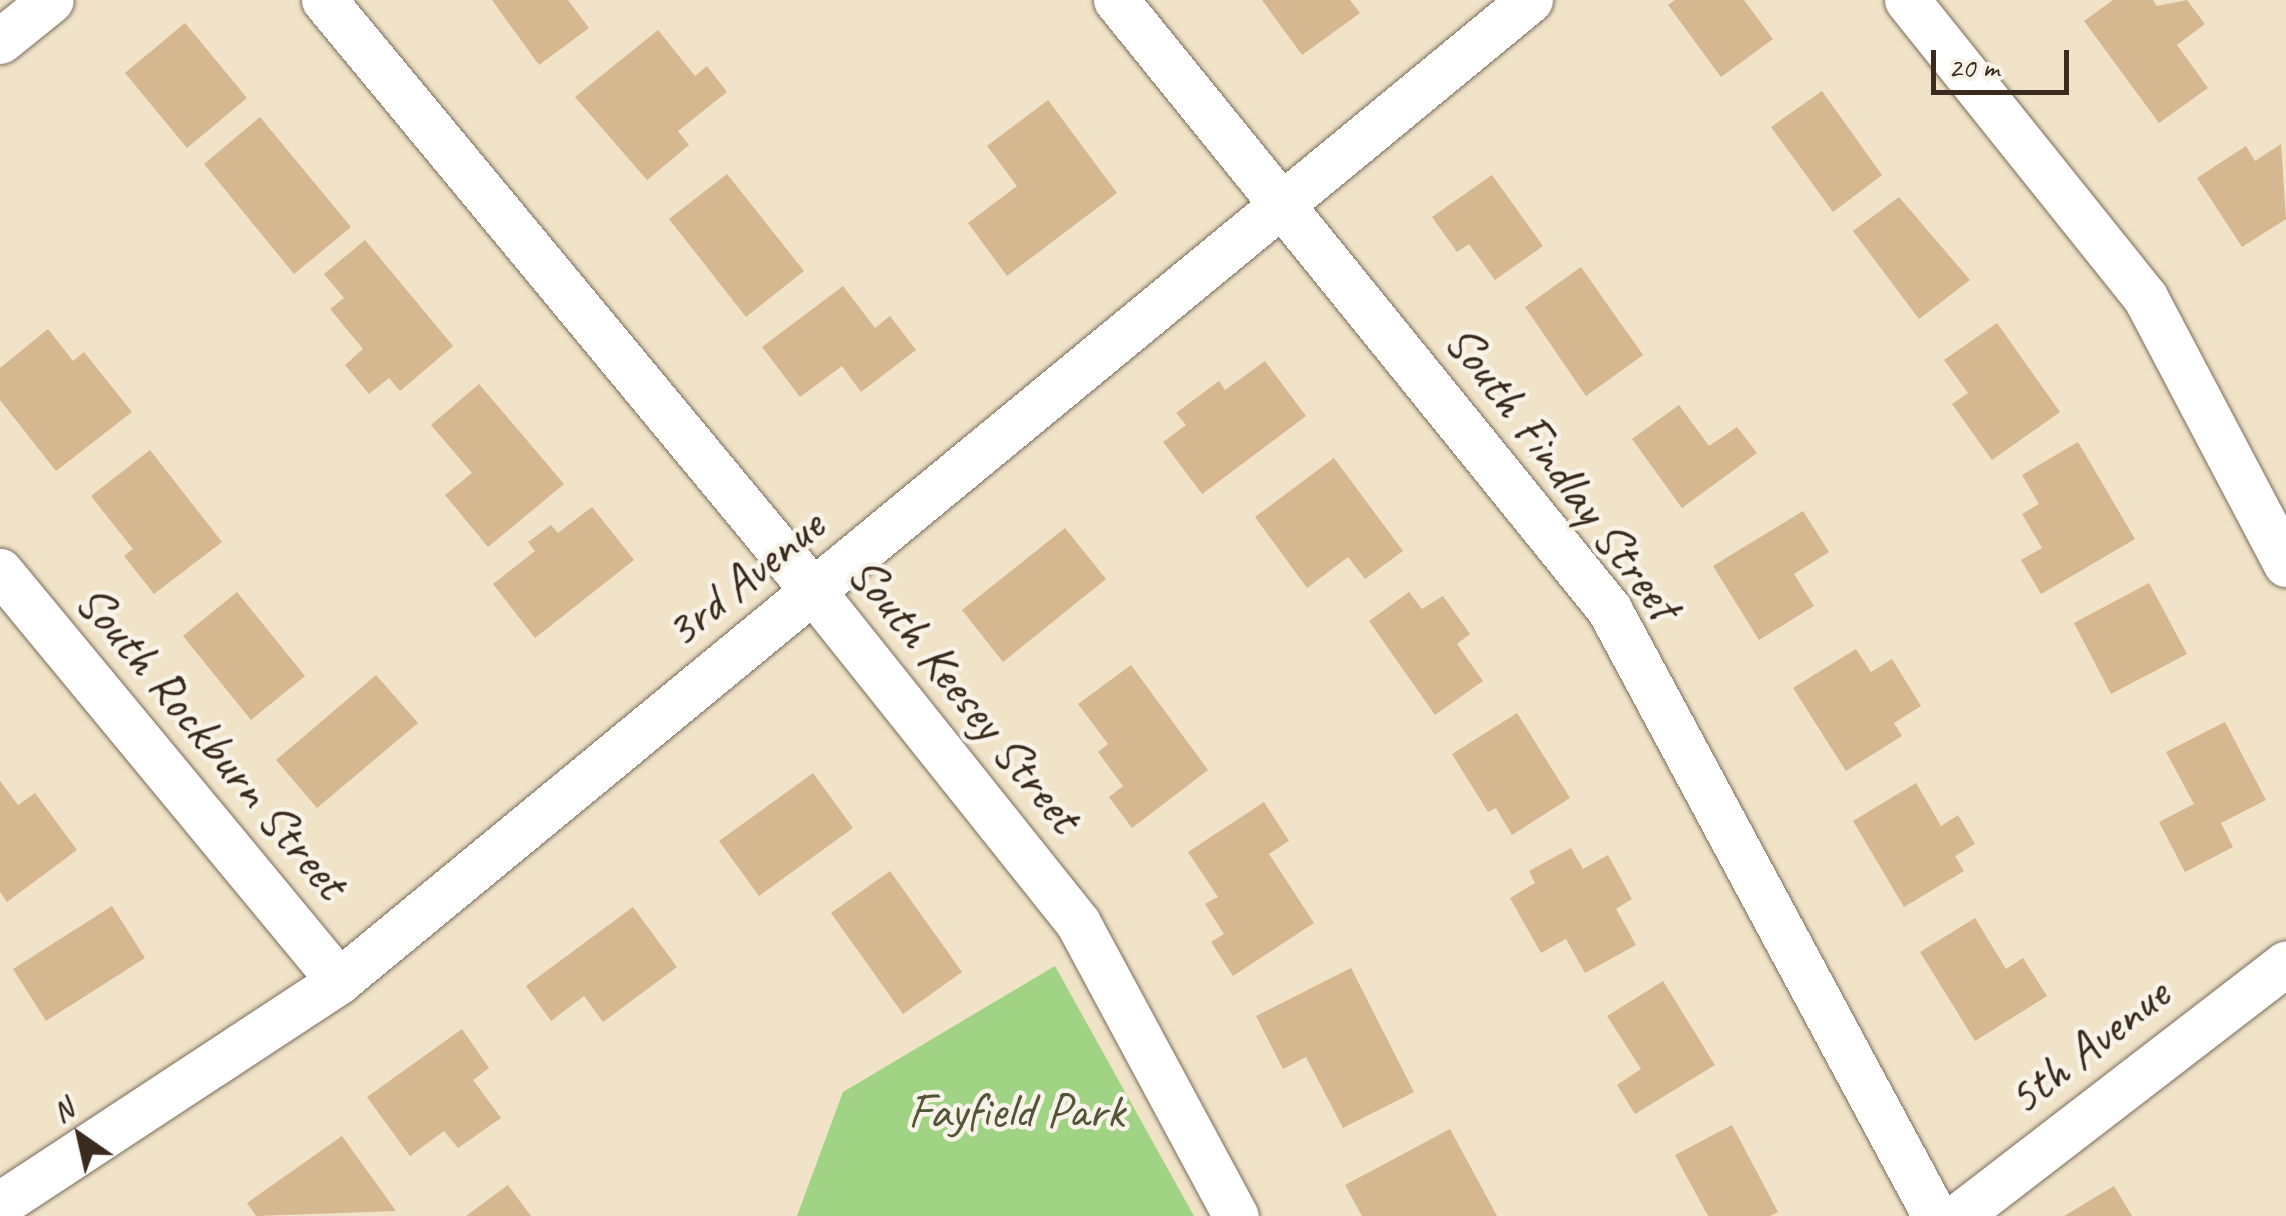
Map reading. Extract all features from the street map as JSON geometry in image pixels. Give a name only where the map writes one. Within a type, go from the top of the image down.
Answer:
[{"type":"street","points":[[0,42],[51,0]]},
{"type":"street","name":"South Keesey Street","points":[[324,0],[814,592],[1078,923],[1236,1216]]},
{"type":"street","name":"South Findlay Street","points":[[1116,0],[1609,608],[1935,1216]]},
{"type":"street","name":"3rd Avenue","points":[[4,1207],[339,980],[1530,0]]},
{"type":"street","points":[[1907,0],[2145,296],[2286,564]]},
{"type":"street","name":"South Rockburn Street","points":[[0,571],[339,980]]},
{"type":"street","name":"5th Avenue","points":[[1958,1216],[2286,962]]},
{"type":"green space","name":"Fayfield Park","points":[[1055,966],[1194,1216],[797,1216],[843,1092]]},
{"type":"building","points":[[492,0],[568,0],[589,28],[539,65]]},
{"type":"building","points":[[1262,0],[1350,0],[1360,13],[1302,55]]},
{"type":"building","points":[[1675,0],[1744,0],[1773,39],[1721,77],[1668,5]]},
{"type":"building","points":[[2113,0],[2153,0],[2157,6],[2187,0],[2205,24],[2177,45],[2208,88],[2159,123],[2084,21]]},
{"type":"building","points":[[185,23],[247,98],[187,148],[125,73]]},
{"type":"building","points":[[658,30],[695,76],[707,66],[727,92],[678,131],[689,145],[647,180],[575,97]]},
{"type":"building","points":[[1822,91],[1882,175],[1833,212],[1771,127]]},
{"type":"building","points":[[1048,100],[1117,193],[1007,276],[968,223],[1017,186],[987,146]]},
{"type":"building","points":[[260,117],[351,227],[294,274],[204,164]]},
{"type":"building","points":[[2281,144],[2286,219],[2242,247],[2197,178],[2246,146],[2255,161]]},
{"type":"building","points":[[727,174],[804,271],[746,317],[669,219]]},
{"type":"building","points":[[1492,175],[1543,246],[1495,280],[1469,244],[1457,252],[1432,217]]},
{"type":"building","points":[[1899,197],[1970,280],[1919,319],[1853,231]]},
{"type":"building","points":[[365,240],[453,346],[400,391],[389,378],[369,394],[345,365],[363,349],[330,309],[344,298],[324,274]]},
{"type":"building","points":[[1581,267],[1643,355],[1586,396],[1525,307]]},
{"type":"building","points":[[843,286],[875,328],[890,316],[916,350],[861,392],[842,366],[800,397],[762,347]]},
{"type":"building","points":[[1997,323],[2060,412],[1992,460],[1952,404],[1968,393],[1944,360]]},
{"type":"building","points":[[48,329],[73,361],[84,352],[132,412],[56,471],[0,400],[0,368]]},
{"type":"building","points":[[1265,361],[1306,416],[1202,494],[1163,442],[1186,425],[1176,413],[1219,381],[1225,390]]},
{"type":"building","points":[[479,384],[564,484],[488,547],[445,495],[472,473],[431,425]]},
{"type":"building","points":[[1679,405],[1709,446],[1737,427],[1757,453],[1682,508],[1632,439]]},
{"type":"building","points":[[2078,442],[2135,539],[2041,594],[2021,560],[2042,548],[2022,514],[2039,504],[2022,475]]},
{"type":"building","points":[[150,450],[222,542],[154,594],[124,556],[133,549],[91,496]]},
{"type":"building","points":[[1334,458],[1403,551],[1365,579],[1348,557],[1307,588],[1255,517]]},
{"type":"building","points":[[592,507],[634,560],[535,638],[493,584],[535,551],[528,542],[551,525],[558,533]]},
{"type":"building","points":[[1803,511],[1829,552],[1794,574],[1814,606],[1759,640],[1713,566]]},
{"type":"building","points":[[1065,528],[1106,579],[1003,662],[962,610]]},
{"type":"building","points":[[2149,583],[2187,654],[2111,694],[2074,623]]},
{"type":"building","points":[[237,592],[305,676],[251,720],[183,636]]},
{"type":"building","points":[[1409,592],[1422,609],[1443,596],[1470,634],[1457,644],[1483,681],[1435,715],[1369,621]]},
{"type":"building","points":[[1856,649],[1871,672],[1892,659],[1921,706],[1894,723],[1902,736],[1846,771],[1793,688]]},
{"type":"building","points":[[1131,665],[1208,770],[1132,828],[1109,797],[1123,786],[1098,752],[1108,744],[1078,704]]},
{"type":"building","points":[[376,675],[418,723],[317,808],[276,760]]},
{"type":"building","points":[[1517,713],[1570,798],[1512,835],[1496,808],[1488,812],[1452,754]]},
{"type":"building","points":[[2225,722],[2266,800],[2221,823],[2233,847],[2185,872],[2159,822],[2194,804],[2166,752]]},
{"type":"building","points":[[813,773],[853,828],[759,896],[719,841]]},
{"type":"building","points":[[0,781],[18,805],[35,793],[77,850],[7,902],[0,892]]},
{"type":"building","points":[[1916,783],[1941,826],[1958,815],[1975,844],[1955,856],[1964,871],[1904,907],[1853,821]]},
{"type":"building","points":[[1264,802],[1289,841],[1269,854],[1314,923],[1233,976],[1211,942],[1224,934],[1205,904],[1218,897],[1188,852]]},
{"type":"building","points":[[1571,848],[1583,869],[1608,855],[1632,899],[1616,909],[1636,945],[1585,973],[1566,939],[1541,953],[1510,898],[1535,883],[1529,871]]},
{"type":"building","points":[[890,871],[962,972],[903,1014],[831,913]]},
{"type":"building","points":[[112,906],[145,958],[46,1021],[13,969]]},
{"type":"building","points":[[633,907],[677,967],[603,1022],[584,996],[551,1021],[526,986]]},
{"type":"building","points":[[1975,918],[2006,969],[2023,958],[2047,996],[1975,1041],[1920,952]]},
{"type":"building","points":[[1351,968],[1414,1092],[1343,1128],[1306,1057],[1283,1069],[1256,1016]]},
{"type":"building","points":[[1663,981],[1715,1065],[1635,1114],[1617,1085],[1641,1069],[1607,1016]]},
{"type":"building","points":[[462,1029],[489,1068],[473,1080],[501,1118],[458,1148],[444,1131],[410,1156],[367,1097]]},
{"type":"building","points":[[1732,1125],[1778,1212],[1770,1216],[1708,1216],[1675,1155]]},
{"type":"building","points":[[1450,1129],[1497,1216],[1362,1216],[1345,1185]]},
{"type":"building","points":[[342,1136],[396,1211],[256,1216],[247,1203]]},
{"type":"building","points":[[508,1185],[531,1216],[466,1216]]},
{"type":"building","points":[[2114,1186],[2132,1216],[2064,1216]]}]
